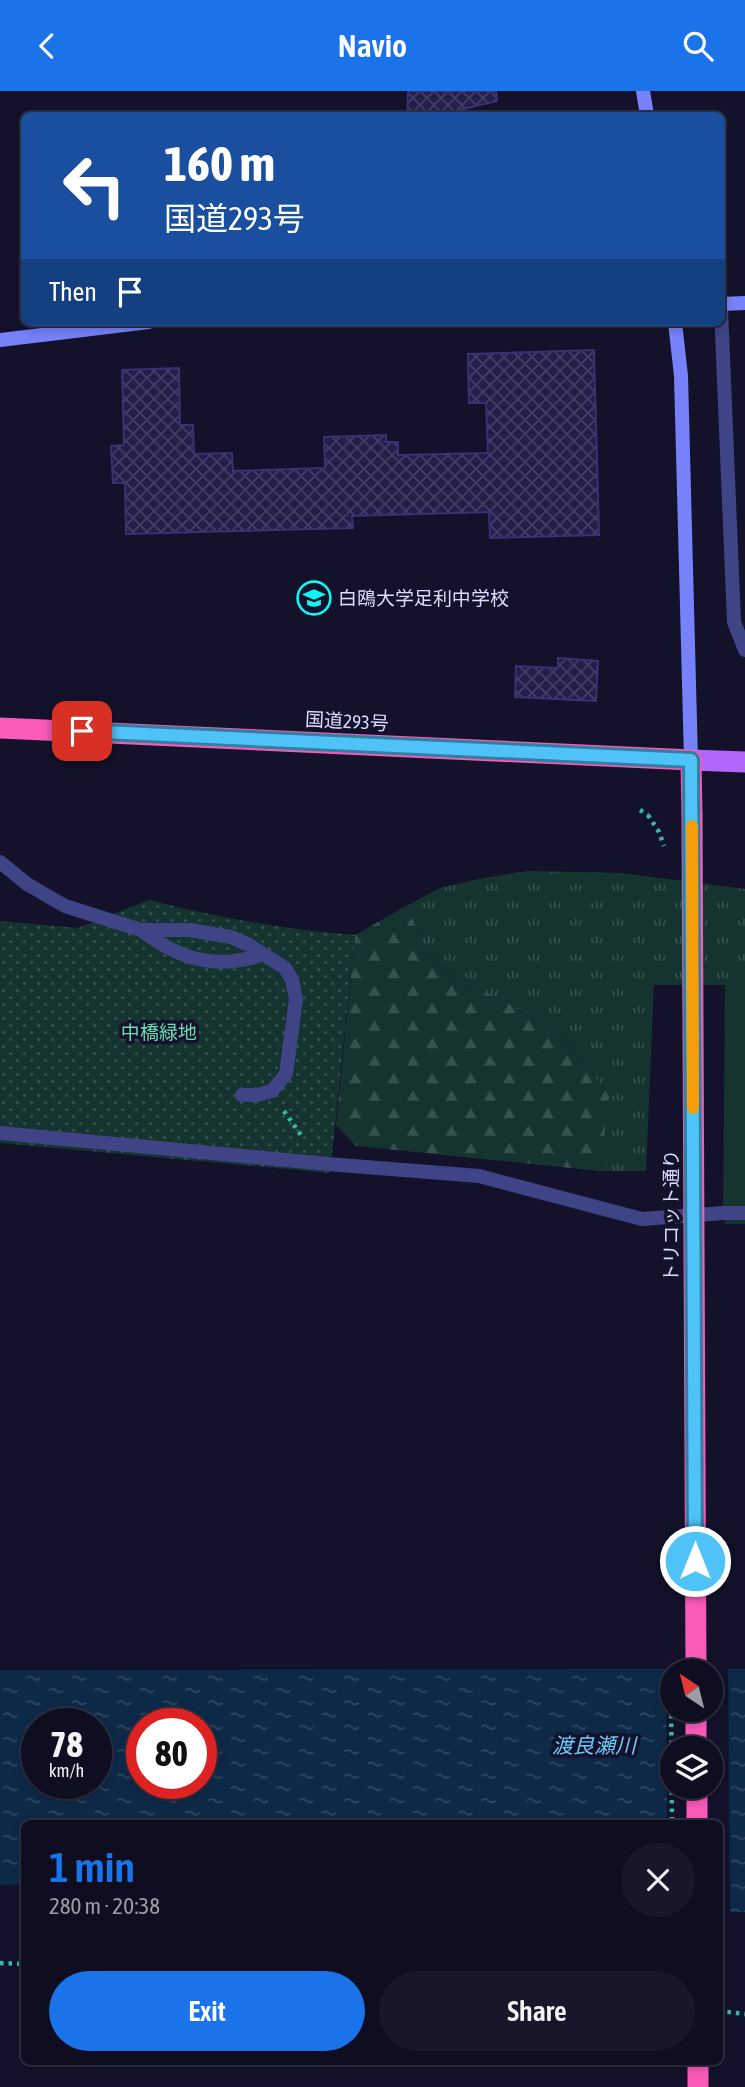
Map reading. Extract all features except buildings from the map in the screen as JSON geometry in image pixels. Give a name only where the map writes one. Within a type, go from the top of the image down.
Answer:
[{"type":"highway","name":"国道293号","points":[[0,728],[691,760]]},
{"type":"highway","name":"トリコット通り","points":[[691,760],[696,1659]]},
{"type":"highway","points":[[697,1799],[697,1820]]},
{"type":"highway","points":[[698,2065],[698,2087]]},
{"type":"main road","points":[[691,760],[745,762]]},
{"type":"street","points":[[643,91],[646,112]]},
{"type":"street","points":[[725,306],[745,303]]},
{"type":"street","points":[[0,340],[116,326]]},
{"type":"street","points":[[675,326],[681,376],[691,760]]},
{"type":"street","points":[[722,326],[734,622],[738,638],[745,650]]},
{"type":"street","points":[[0,862],[26,884],[65,906],[141,930],[181,955],[206,961],[248,960],[263,954]]},
{"type":"street","points":[[141,930],[171,929],[231,937],[285,968],[292,980],[296,999],[286,1074],[272,1091],[242,1095]]},
{"type":"street","points":[[0,1133],[479,1176],[642,1219],[745,1213]]},
{"type":"path","points":[[640,810],[648,815]]},
{"type":"path","points":[[272,1091],[299,1134],[328,1164]]},
{"type":"path","points":[[0,1963],[21,1964]]},
{"type":"path","points":[[723,2011],[745,2014]]},
{"type":"green space","points":[[527,871],[621,873],[745,889],[745,985],[654,985],[646,1171],[600,1171],[603,1141],[593,1073],[563,1038],[505,1001],[455,978],[428,951],[406,906],[440,888]]},
{"type":"green space","name":"中橋緑地","points":[[149,900],[251,922],[355,935],[330,1173],[0,1143],[0,921],[78,928]]},
{"type":"green space","points":[[406,906],[428,951],[455,978],[505,1001],[563,1038],[593,1073],[609,1096],[600,1171],[356,1146],[336,1125],[355,935]]},
{"type":"green space","points":[[725,985],[745,985],[745,1224],[725,1224],[723,1213]]},
{"type":"water","name":"渡良瀬川","points":[[660,1669],[660,1722],[723,1722],[723,1669],[745,1669],[745,1912],[723,1912],[723,1820],[21,1820],[21,1885],[0,1884],[0,1670]]},
{"type":"pier","points":[[723,1665],[728,1665],[730,1915],[723,1915],[723,1820],[667,1820],[667,1799],[723,1799],[723,1736],[666,1736],[666,1722],[723,1722]]},
{"type":"slow traffic","points":[[692,826],[693,1108]]},
{"type":"place","name":"白鴎大学足利中学校","points":[[314,598]]},
{"type":"route","points":[[82,731],[691,760],[695,1561]]}]
